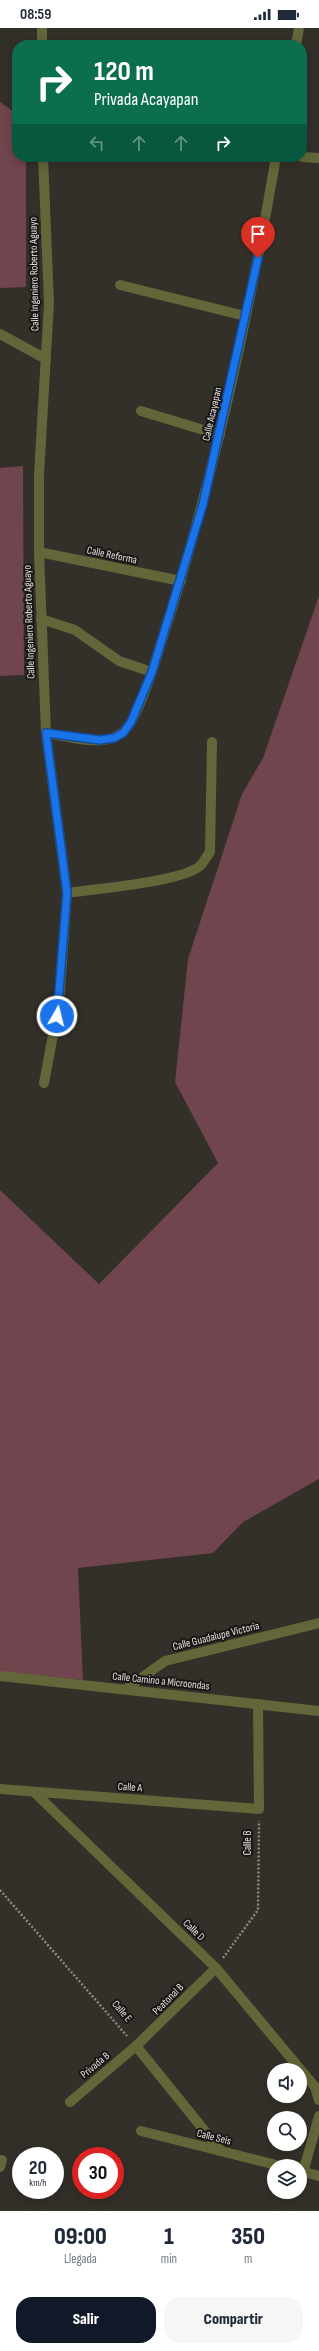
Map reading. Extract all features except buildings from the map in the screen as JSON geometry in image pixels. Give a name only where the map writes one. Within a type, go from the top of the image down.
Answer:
[{"type":"street","points":[[42,28],[42,40]]},
{"type":"street","points":[[297,40],[299,28]]},
{"type":"street","points":[[307,157],[319,158]]},
{"type":"street","name":"Calle Ingeniero Roberto Aguayo","points":[[43,162],[49,303],[39,475],[39,552],[46,733],[67,893],[59,1003],[44,1083]]},
{"type":"street","name":"Calle Acayapan","points":[[46,733],[100,740],[114,738],[123,733],[131,722],[152,672],[181,581],[203,504],[220,434],[246,316],[275,162]]},
{"type":"street","points":[[120,285],[246,316]]},
{"type":"street","points":[[0,334],[46,359]]},
{"type":"street","points":[[141,410],[220,434]]},
{"type":"street","name":"Calle Reforma","points":[[39,552],[181,581]]},
{"type":"street","points":[[42,618],[75,630],[119,661],[152,672]]},
{"type":"street","points":[[67,893],[152,881],[183,874],[201,866],[210,852],[212,742]]},
{"type":"street","name":"Calle Guadalupe Victoria","points":[[126,1689],[165,1661],[319,1623]]},
{"type":"street","name":"Calle Camino a Microondas","points":[[0,1676],[319,1710]]},
{"type":"street","points":[[258,1704],[258,1809]]},
{"type":"street","name":"Calle A","points":[[0,1789],[258,1809]]},
{"type":"street","name":"Calle D","points":[[34,1792],[216,1968],[315,2087],[319,2100]]},
{"type":"street","name":"Peatonal B","points":[[136,2046],[216,1968]]},
{"type":"street","points":[[136,2046],[221,2151]]},
{"type":"street","name":"Privada B","points":[[70,2102],[136,2046]]},
{"type":"street","points":[[305,2159],[319,2116]]},
{"type":"street","name":"Calle Seis","points":[[141,2131],[267,2163]]},
{"type":"street","points":[[307,2173],[319,2176]]},
{"type":"path","name":"Calle B","points":[[216,1968],[258,1910],[258,1809]]},
{"type":"path","name":"Calle E","points":[[0,1890],[136,2046]]},
{"type":"shaded area","points":[[0,102],[12,110],[12,162],[26,162],[26,287],[0,288]]},
{"type":"shaded area","points":[[23,466],[24,675],[0,676],[0,468]]},
{"type":"shaded area","points":[[319,596],[319,1479],[243,1522],[213,1553],[78,1568],[83,1680],[0,1672],[0,1190],[99,1284],[218,1163],[175,1082],[188,959],[242,794],[263,758]]},
{"type":"route","points":[[57,1016],[67,893],[46,733],[100,740],[114,738],[123,733],[131,722],[152,672],[181,581],[203,504],[220,434],[258,258]]}]
